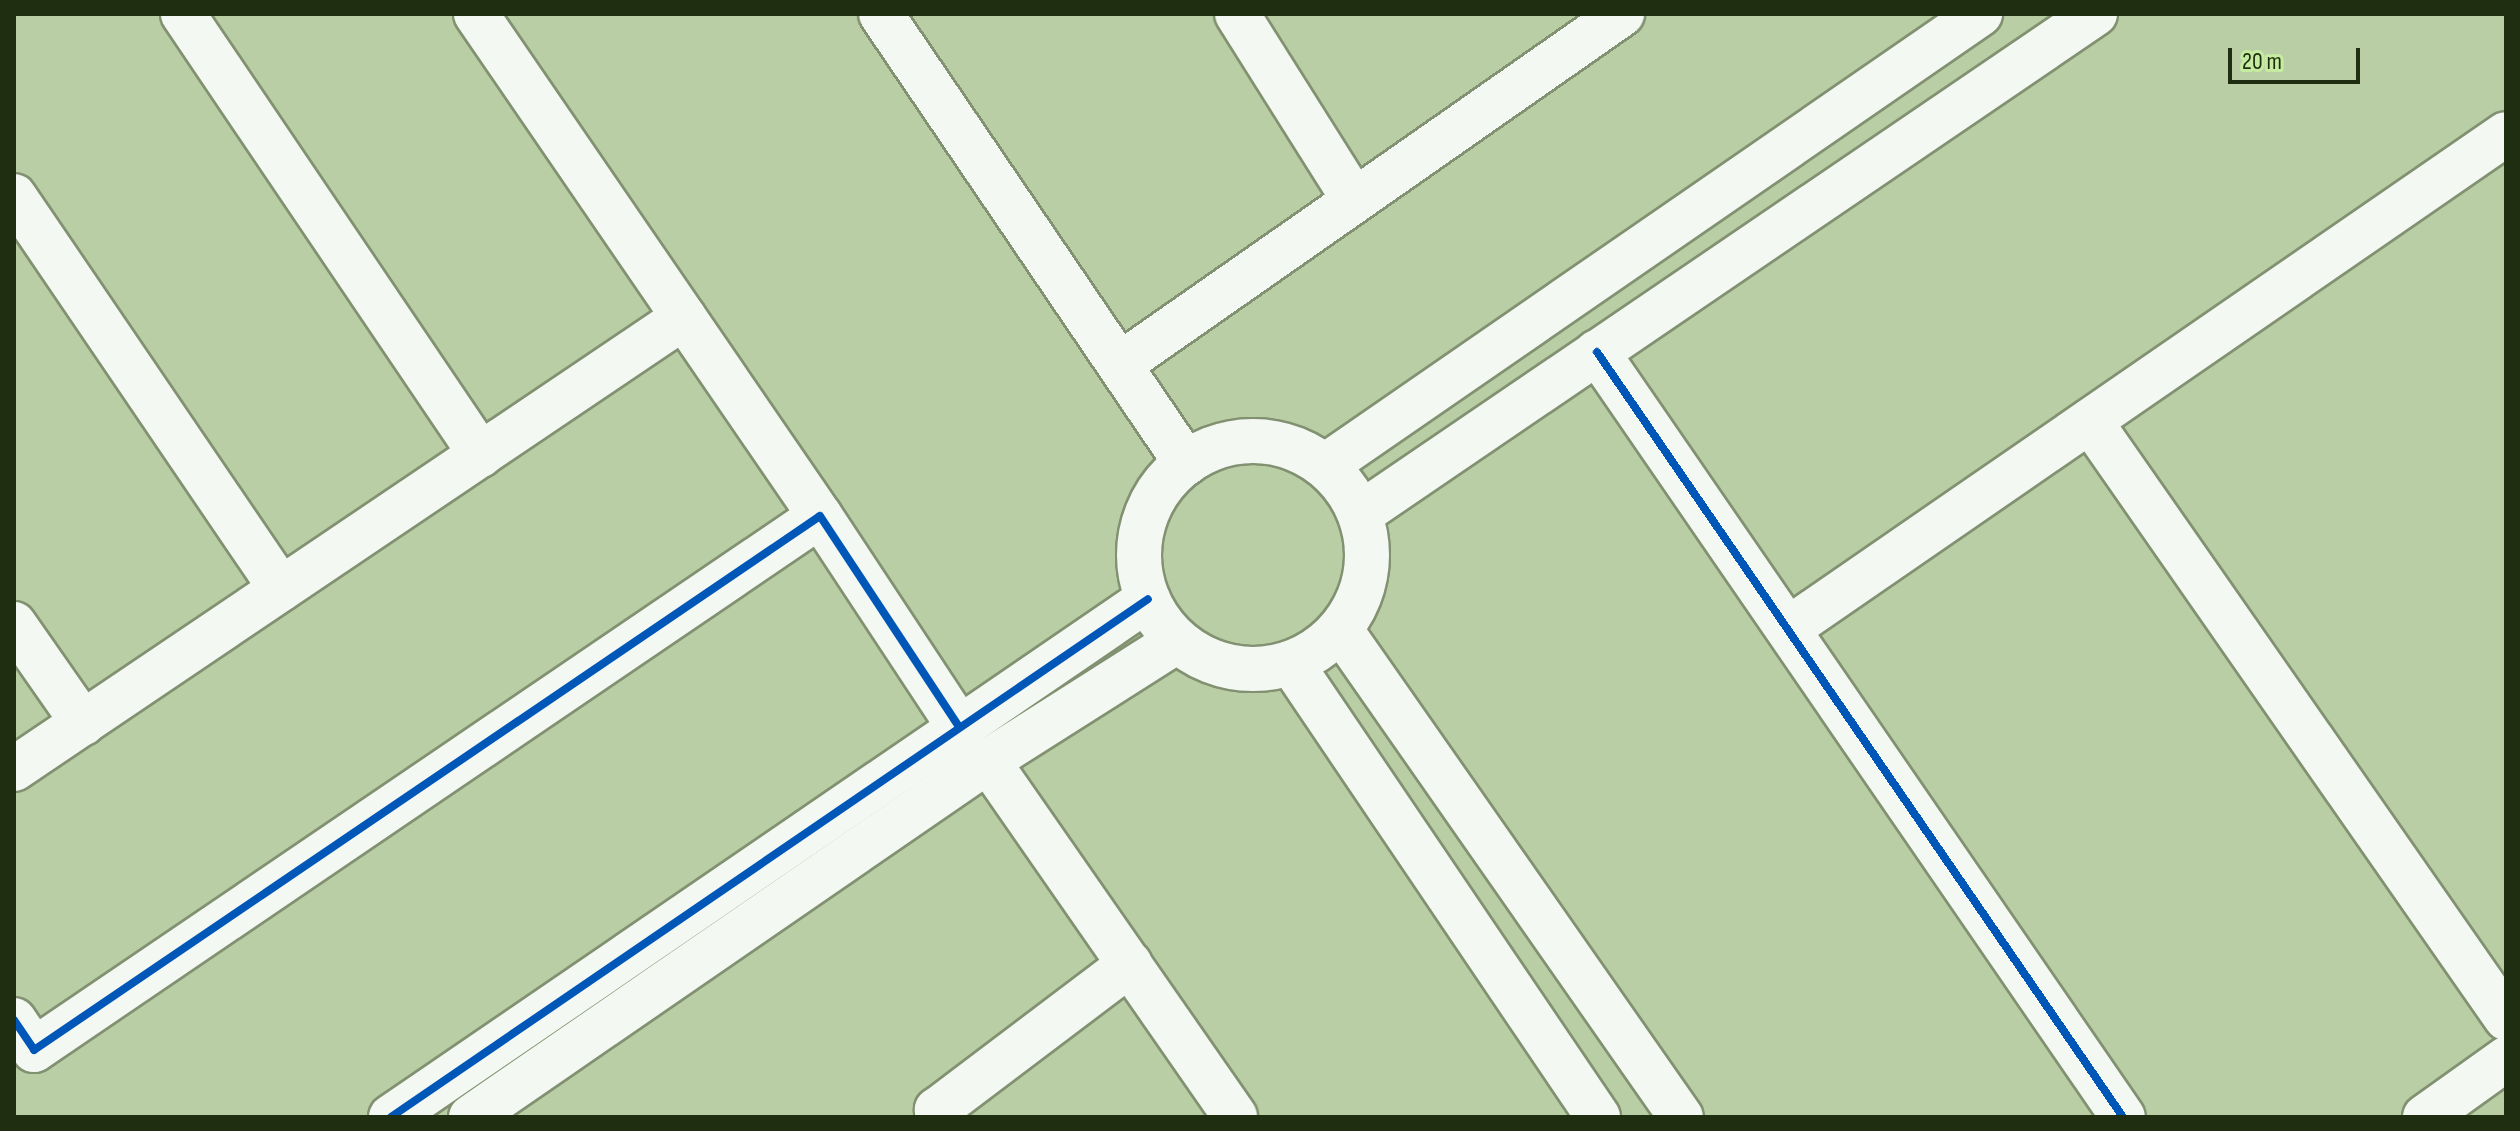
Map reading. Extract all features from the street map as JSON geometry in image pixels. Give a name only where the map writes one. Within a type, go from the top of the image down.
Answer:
[{"type":"street","points":[[183,14],[481,455]]},
{"type":"street","points":[[476,14],[820,516],[959,727]]},
{"type":"street","points":[[881,14],[1122,363],[1186,463]]},
{"type":"street","points":[[1237,14],[1353,198]]},
{"type":"street","points":[[1122,363],[1353,198],[1622,14]]},
{"type":"street","points":[[1325,466],[1980,14]]},
{"type":"street","points":[[1360,514],[2095,14]]},
{"type":"street","points":[[1791,627],[2506,134]]},
{"type":"street","points":[[1792,143],[1825,197]]},
{"type":"street","points":[[14,196],[281,589]]},
{"type":"street","points":[[14,769],[684,317]]},
{"type":"street","points":[[1597,352],[1791,627],[2123,1117]]},
{"type":"street","points":[[2090,421],[2506,1018]]},
{"type":"street","points":[[1242,441],[1300,450],[1325,466],[1360,514],[1366,574],[1340,629],[1291,663],[1231,667],[1177,641],[1148,599],[1139,561],[1143,524],[1159,490],[1186,463],[1242,441]]},
{"type":"street","points":[[21,1045],[820,516]]},
{"type":"street","points":[[391,1117],[1148,599]]},
{"type":"street","points":[[14,624],[83,723]]},
{"type":"street","points":[[1340,629],[1681,1117]]},
{"type":"street","points":[[471,1117],[988,761],[1177,641]]},
{"type":"street","points":[[1291,663],[1598,1117]]},
{"type":"street","points":[[988,761],[1235,1117]]},
{"type":"street","points":[[935,1115],[1130,964]]},
{"type":"street","points":[[2425,1117],[2506,1059]]},
{"type":"cycle path","points":[[1597,352],[2123,1117]]},
{"type":"cycle path","points":[[14,1020],[34,1050],[820,516],[959,727]]},
{"type":"cycle path","points":[[391,1117],[1148,599]]}]
